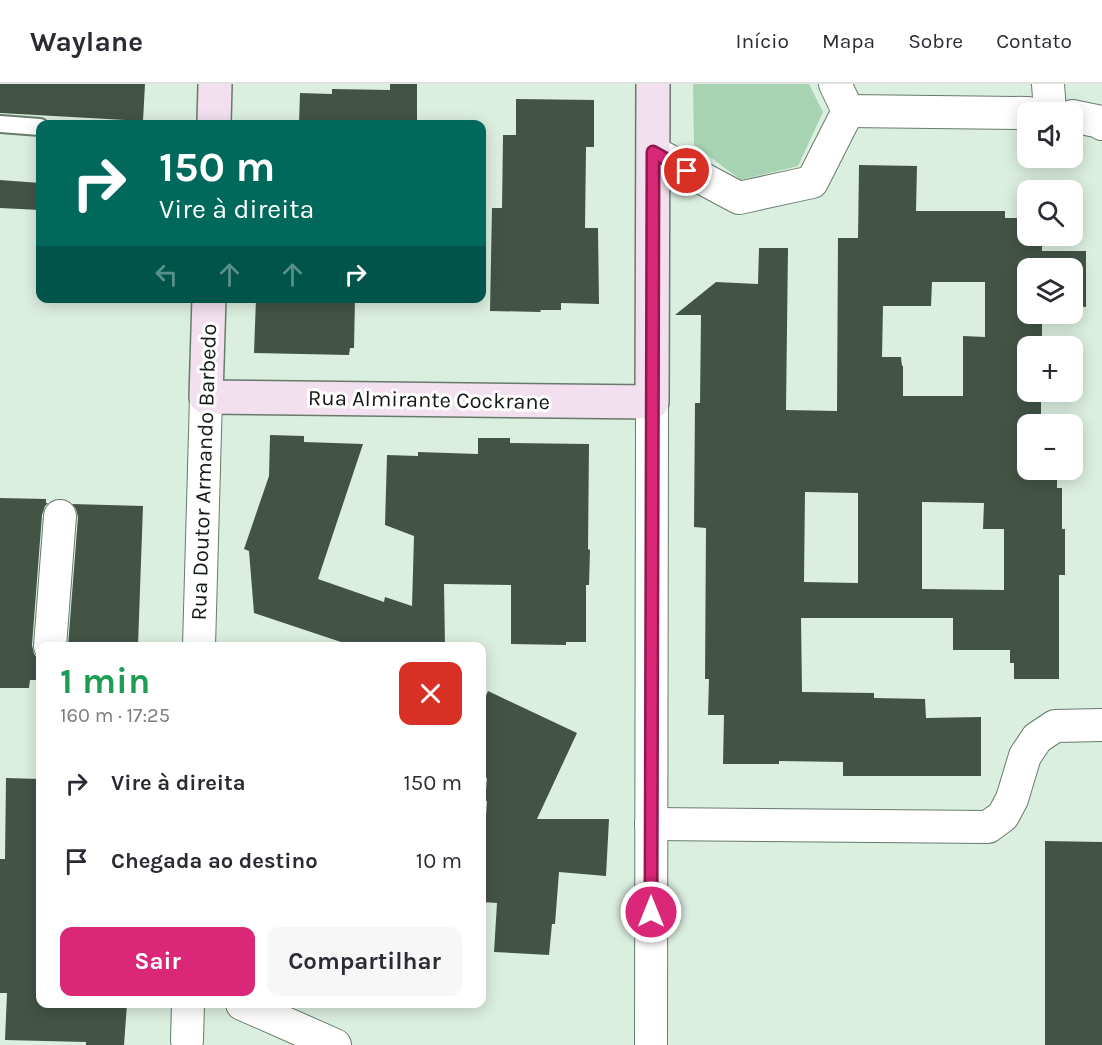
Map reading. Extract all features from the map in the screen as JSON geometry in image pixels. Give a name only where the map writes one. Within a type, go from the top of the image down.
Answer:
[{"type":"street","points":[[214,120],[215,84]]},
{"type":"street","points":[[651,1045],[653,84]]},
{"type":"street","points":[[653,152],[739,198],[812,182],[841,98],[1017,106]]},
{"type":"street","points":[[1083,117],[1102,124]]},
{"type":"street","name":"Rua Doutor Armando Barbedo","points":[[199,642],[209,303]]},
{"type":"street","name":"Rua Almirante Cockrane","points":[[206,398],[652,402]]},
{"type":"street","points":[[50,642],[60,516]]},
{"type":"street","points":[[651,824],[987,827],[1003,816],[1012,799],[1025,756],[1037,738],[1055,726],[1102,725]]},
{"type":"street","points":[[187,1040],[188,1008]]},
{"type":"street","points":[[248,1008],[289,1035],[335,1045]]},
{"type":"lane","points":[[0,124],[36,127]]},
{"type":"green space","points":[[694,84],[809,84],[823,112],[798,166],[741,180],[694,145]]},
{"type":"building","points":[[0,84],[145,84],[143,120],[0,113]]},
{"type":"building","points":[[390,84],[417,84],[417,120],[299,120],[300,93],[332,94],[332,89],[390,90]]},
{"type":"building","points":[[516,99],[594,100],[594,147],[586,147],[585,228],[598,228],[599,304],[561,303],[561,310],[540,310],[541,312],[490,311],[492,208],[502,208],[503,135],[516,135]]},
{"type":"building","points":[[859,165],[917,166],[916,211],[1005,211],[1005,218],[1017,218],[1017,246],[1042,246],[1042,251],[1086,251],[1086,307],[1083,307],[1083,258],[1017,258],[1017,324],[1042,324],[1042,336],[1017,336],[1017,402],[1041,402],[1041,414],[1017,414],[1017,480],[1057,480],[1057,488],[1062,488],[1065,575],[1059,575],[1059,679],[1014,679],[1014,663],[1010,663],[1010,650],[953,650],[953,618],[801,618],[802,692],[874,693],[874,698],[925,699],[926,718],[981,717],[981,776],[843,776],[843,762],[779,761],[779,764],[723,764],[724,715],[708,715],[709,679],[705,679],[706,528],[694,527],[695,403],[700,403],[701,315],[675,315],[716,282],[758,284],[759,248],[788,248],[786,410],[837,411],[838,238],[858,238]],"holes":[[[932,282],[985,282],[985,337],[963,336],[963,396],[903,396],[901,357],[882,357],[883,306],[931,306]],[[805,492],[858,493],[858,583],[804,582]],[[922,502],[984,503],[983,529],[1004,529],[1004,590],[922,589]]]},
{"type":"building","points":[[0,180],[36,183],[36,210],[0,208]]},
{"type":"building","points":[[256,303],[355,303],[354,348],[350,348],[349,355],[254,353]]},
{"type":"building","points":[[270,435],[304,436],[304,442],[363,444],[318,579],[384,602],[385,597],[412,606],[414,536],[385,525],[387,455],[418,456],[418,452],[478,454],[478,438],[510,438],[510,443],[589,444],[588,549],[590,550],[589,585],[586,585],[586,642],[566,642],[566,645],[511,644],[511,585],[444,584],[445,642],[341,642],[254,613],[249,551],[244,549],[269,476]]},
{"type":"building","points":[[0,498],[46,499],[48,503],[42,515],[32,645],[36,656],[36,680],[30,680],[29,688],[0,688]]},
{"type":"building","points":[[72,504],[143,506],[138,642],[68,642],[78,517]]},
{"type":"building","points":[[488,691],[577,733],[537,819],[609,819],[606,876],[559,872],[555,924],[552,924],[549,955],[494,952],[497,903],[486,902],[486,696]]},
{"type":"building","points":[[6,778],[36,779],[36,1008],[127,1008],[124,1045],[5,1040],[7,993],[0,993],[0,859],[5,859]]},
{"type":"building","points":[[1045,841],[1102,842],[1102,1045],[1045,1045]]},
{"type":"route","points":[[651,912],[653,152],[687,171]]}]
